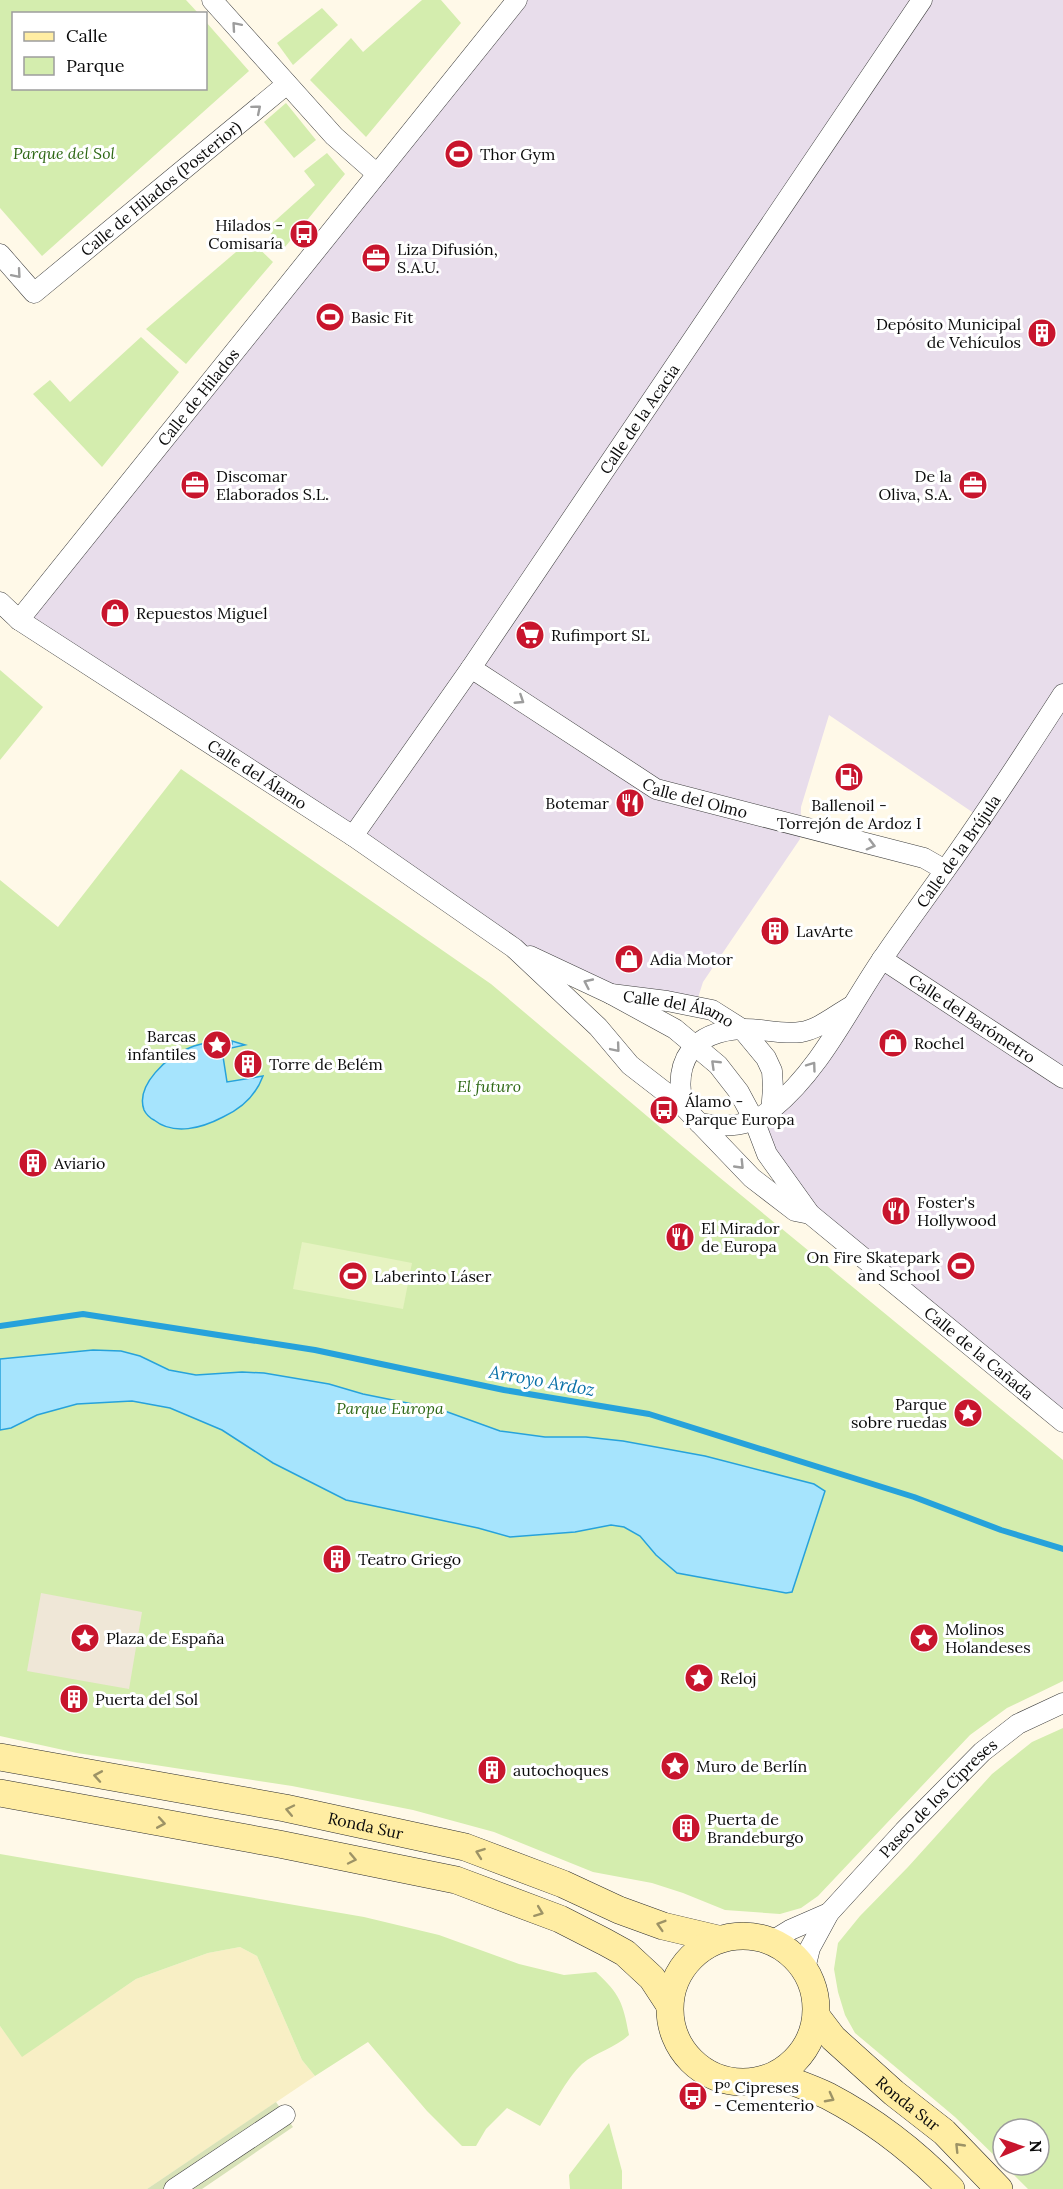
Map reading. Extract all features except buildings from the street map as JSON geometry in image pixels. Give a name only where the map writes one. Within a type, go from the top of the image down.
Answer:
[{"type":"main road","name":"Ronda Sur","points":[[0,1757],[285,1808],[465,1847],[563,1884],[619,1910],[663,1926],[718,1939],[745,1935],[772,1941],[791,1952],[805,1969],[815,1992],[817,2017],[810,2040],[796,2061],[776,2075],[756,2082],[735,2083],[714,2077],[696,2066],[681,2050],[672,2028],[669,2004],[677,1977],[693,1954],[718,1939]]},
{"type":"main road","name":"Ronda Sur","points":[[0,1793],[279,1844],[456,1880],[560,1919],[625,1953],[652,1978],[669,2004]]},
{"type":"main road","name":"Ronda Sur","points":[[817,2017],[833,2038],[894,2093],[944,2132],[999,2189]]},
{"type":"main road","points":[[776,2075],[827,2096],[877,2126],[928,2165],[951,2189]]},
{"type":"street","points":[[212,0],[334,136],[377,174]]},
{"type":"street","name":"Calle de Hilados","points":[[19,620],[517,0]]},
{"type":"street","name":"Calle de la Acacia","points":[[354,836],[471,668],[922,0]]},
{"type":"street","name":"Calle de Hilados (Posterior)","points":[[0,254],[34,293],[286,84]]},
{"type":"street","name":"Calle del Álamo","points":[[0,602],[19,620],[354,836],[514,948],[598,1027],[630,1065],[683,1106],[752,1178],[795,1211],[810,1214]]},
{"type":"street","name":"Calle del Olmo","points":[[471,668],[656,789],[924,858],[945,870]]},
{"type":"street","name":"Calle de la Brújula","points":[[772,1109],[803,1078],[840,1027],[882,959],[945,870],[1063,694]]},
{"type":"street","name":"Calle del Álamo","points":[[514,948],[611,994],[675,1029],[718,1065],[739,1092],[754,1120],[767,1154],[810,1214]]},
{"type":"street","name":"Calle del Barómetro","points":[[882,959],[1063,1078]]},
{"type":"street","name":"Calle del Álamo","points":[[611,994],[667,1001],[712,1010],[742,1029],[766,1058],[772,1071],[772,1109],[767,1154]]},
{"type":"street","name":"Calle de la Brújula","points":[[778,1032],[800,1032],[818,1026],[852,1005]]},
{"type":"street","name":"Calle del Álamo","points":[[683,1106],[680,1074],[684,1059],[695,1046],[708,1037],[742,1029],[778,1032]]},
{"type":"street","points":[[699,1123],[725,1127],[754,1120],[772,1109]]},
{"type":"street","name":"Calle de la Cañada","points":[[810,1214],[1063,1422]]},
{"type":"street","name":"Paseo de los Cipreses","points":[[805,1969],[810,1948],[829,1913],[904,1831],[982,1752],[1018,1724],[1063,1703]]},
{"type":"street","name":"Paseo de los Cipreses","points":[[772,1941],[790,1930],[829,1913]]},
{"type":"street","points":[[174,2189],[285,2115]]},
{"type":"shaded area","points":[[517,0],[1063,0],[1063,1422],[810,1214],[767,1154],[772,1109],[981,818],[829,715],[801,807],[800,839],[703,982],[695,1007],[611,994],[514,948],[19,620]]},
{"type":"shaded area","name":"Plaza de España","points":[[41,1593],[142,1612],[129,1689],[27,1671]]},
{"type":"shaded area","points":[[240,1947],[257,1956],[302,2060],[315,2076],[147,2189],[0,2189],[0,2026],[22,2056],[136,1979],[208,1953]]},
{"type":"green space","name":"Parque del Sol","points":[[0,0],[186,0],[197,12],[12,12],[12,90],[207,90],[207,23],[249,71],[42,256],[0,208]]},
{"type":"green space","points":[[422,0],[441,0],[461,23],[366,137],[310,80],[351,38],[363,52]]},
{"type":"green space","points":[[322,8],[338,25],[293,65],[277,43]]},
{"type":"green space","points":[[286,103],[316,140],[294,158],[264,122]]},
{"type":"green space","points":[[327,153],[345,174],[285,247],[266,229],[315,185],[304,171]]},
{"type":"green space","points":[[250,240],[273,262],[186,364],[146,329]]},
{"type":"green space","points":[[141,337],[179,372],[102,467],[33,394],[50,380],[70,402]]},
{"type":"green space","points":[[0,670],[43,707],[0,760]]},
{"type":"green space","name":"Parque Europa","points":[[181,769],[491,984],[719,1177],[1063,1460],[1063,1681],[1007,1708],[970,1735],[818,1896],[801,1908],[780,1914],[725,1910],[652,1883],[593,1872],[494,1832],[413,1810],[292,1786],[77,1753],[0,1736],[0,880],[58,927]]},
{"type":"green space","name":"Laberinto Láser","points":[[302,1242],[412,1263],[403,1309],[293,1289]]},
{"type":"green space","points":[[1063,1728],[1063,2189],[1028,2189],[1016,2177],[1051,2177],[1051,2117],[991,2117],[991,2152],[955,2117],[855,2033],[845,2015],[834,1969],[838,1943],[860,1916],[992,1774],[1032,1742]]},
{"type":"green space","points":[[0,1854],[364,1917],[439,1935],[519,1964],[564,1975],[596,1972],[619,2000],[629,2035],[593,2056],[576,2070],[540,2126],[507,2108],[486,2129],[476,2146],[462,2146],[427,2111],[368,2042],[315,2076],[302,2060],[257,1956],[240,1947],[208,1953],[136,1979],[22,2057],[0,2026]]},
{"type":"green space","points":[[276,2102],[293,2127],[202,2189],[147,2189]]},
{"type":"green space","points":[[609,2123],[622,2171],[622,2189],[570,2189],[569,2175]]},
{"type":"water","points":[[224,1040],[225,1044],[232,1044],[232,1041],[245,1045],[222,1050],[227,1082],[263,1076],[247,1101],[230,1114],[188,1129],[170,1128],[148,1116],[142,1100],[144,1091],[163,1065],[193,1046]]},
{"type":"water","points":[[93,1350],[121,1351],[140,1356],[169,1370],[196,1375],[264,1373],[329,1384],[363,1394],[442,1410],[500,1431],[545,1437],[586,1437],[623,1441],[705,1456],[814,1484],[825,1491],[792,1592],[786,1593],[677,1573],[656,1555],[640,1536],[624,1527],[611,1525],[575,1532],[510,1537],[346,1500],[273,1463],[222,1430],[170,1408],[132,1401],[77,1404],[37,1415],[11,1428],[0,1430],[0,1359]]},
{"type":"waterway","name":"Arroyo Ardoz","points":[[0,1326],[83,1314],[315,1350],[504,1390],[649,1414],[914,1497],[1001,1530],[1063,1549]]},
{"type":"place","name":"Thor Gym","points":[[459,154]]},
{"type":"place","name":"Hilados - Comisaría","points":[[304,234]]},
{"type":"place","name":"Liza Difusión, S.A.U.","points":[[376,258]]},
{"type":"place","name":"Basic Fit","points":[[330,317]]},
{"type":"place","name":"Depósito Municipal de Vehículos","points":[[1042,333]]},
{"type":"place","name":"Discomar Elaborados S.L.","points":[[195,485]]},
{"type":"place","name":"De la Oliva, S.A.","points":[[973,485]]},
{"type":"place","name":"Repuestos Miguel","points":[[115,613]]},
{"type":"place","name":"Rufimport SL","points":[[530,635]]},
{"type":"place","name":"Ballenoil - Torrejón de Ardoz I","points":[[849,777]]},
{"type":"place","name":"Botemar","points":[[630,803]]},
{"type":"place","name":"LavArte","points":[[775,931]]},
{"type":"place","name":"Adia Motor","points":[[629,959]]},
{"type":"place","name":"Rochel","points":[[893,1043]]},
{"type":"place","name":"Barcas infantiles","points":[[217,1045]]},
{"type":"place","name":"Torre de Belém","points":[[248,1064]]},
{"type":"place","name":"Álamo - Parque Europa","points":[[664,1110]]},
{"type":"place","name":"Aviario","points":[[33,1163]]},
{"type":"place","name":"Foster's Hollywood","points":[[896,1211]]},
{"type":"place","name":"El Mirador de Europa","points":[[680,1237]]},
{"type":"place","name":"On Fire Skatepark and School","points":[[961,1266]]},
{"type":"place","name":"Laberinto Láser","points":[[353,1276]]},
{"type":"place","name":"Parque sobre ruedas","points":[[968,1413]]},
{"type":"place","name":"Teatro Griego","points":[[337,1559]]},
{"type":"place","name":"Plaza de España","points":[[85,1638]]},
{"type":"place","name":"Molinos Holandeses","points":[[924,1638]]},
{"type":"place","name":"Reloj","points":[[699,1678]]},
{"type":"place","name":"Puerta del Sol","points":[[74,1699]]},
{"type":"place","name":"Muro de Berlín","points":[[675,1766]]},
{"type":"place","name":"autochoques","points":[[492,1770]]},
{"type":"place","name":"Puerta de Brandeburgo","points":[[686,1828]]},
{"type":"place","name":"Pº Cipreses - Cementerio","points":[[693,2096]]},
{"type":"park label","name":"El futuro","points":[[489,1086]]}]
